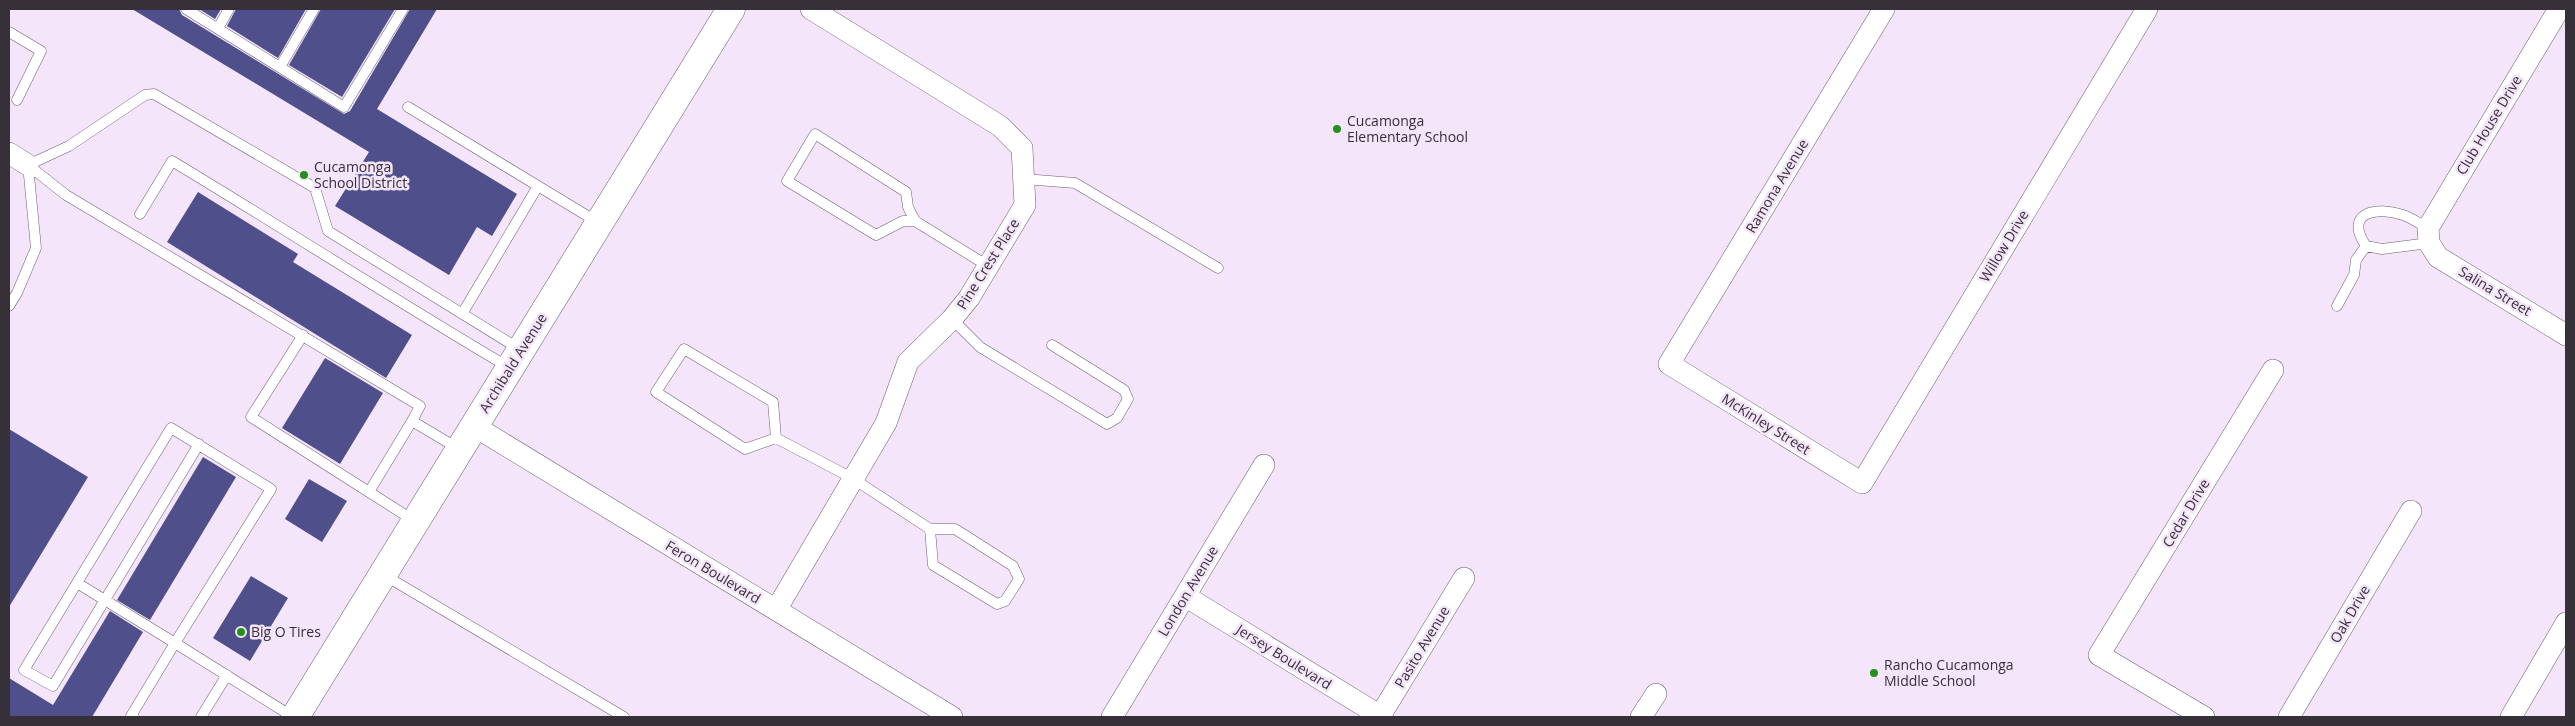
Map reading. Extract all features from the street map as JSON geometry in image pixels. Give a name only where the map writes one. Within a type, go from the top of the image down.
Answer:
[{"type":"main road","name":"Archibald Avenue","points":[[295,717],[731,9]]},
{"type":"street","name":"Pine Crest Place","points":[[776,610],[886,423],[908,362],[952,319],[969,298],[1025,205],[1022,148],[1000,126],[811,9]]},
{"type":"street","name":"Ramona Avenue","points":[[1669,364],[1884,9]]},
{"type":"street","name":"Willow Drive","points":[[1862,484],[2146,9]]},
{"type":"street","name":"Club House Drive","points":[[2428,236],[2559,9]]},
{"type":"street","points":[[9,154],[28,165]]},
{"type":"street","name":"Salina Street","points":[[2428,236],[2438,257],[2566,335]]},
{"type":"street","name":"McKinley Street","points":[[1669,364],[1862,484]]},
{"type":"street","name":"Cedar Drive","points":[[2204,717],[2099,655],[2272,370]]},
{"type":"street","name":"Feron Boulevard","points":[[474,426],[952,717]]},
{"type":"street","name":"London Avenue","points":[[1112,717],[1264,465]]},
{"type":"street","name":"Oak Drive","points":[[2289,717],[2411,511]]},
{"type":"street","name":"Pasito Avenue","points":[[1381,717],[1464,578]]},
{"type":"street","name":"Jersey Boulevard","points":[[1185,596],[1381,717]]},
{"type":"street","points":[[2510,717],[2566,623]]},
{"type":"street","points":[[1640,717],[1656,694]]},
{"type":"lane","points":[[186,9],[344,107],[403,9]]},
{"type":"lane","points":[[218,28],[229,9]]},
{"type":"lane","points":[[280,67],[314,9]]},
{"type":"lane","points":[[9,32],[41,51],[17,100]]},
{"type":"lane","points":[[28,165],[70,146],[145,95],[154,94],[315,188],[328,231],[462,314],[516,359]]},
{"type":"lane","points":[[408,107],[600,223]]},
{"type":"lane","points":[[915,221],[903,222],[876,235],[787,181],[815,134],[906,192],[908,207],[915,221],[988,266]]},
{"type":"lane","points":[[140,214],[172,161],[299,238],[392,299],[516,359]]},
{"type":"lane","points":[[9,306],[36,248],[28,165]]},
{"type":"lane","points":[[28,165],[66,194],[303,334],[420,406],[369,492]]},
{"type":"lane","points":[[1024,179],[1075,183],[1218,268]]},
{"type":"lane","points":[[462,314],[538,186]]},
{"type":"lane","points":[[2367,214],[2404,215],[2428,236],[2382,249],[2366,246],[2361,238],[2358,222],[2361,217],[2367,214]]},
{"type":"lane","points":[[2337,306],[2354,275],[2356,260],[2366,246]]},
{"type":"lane","points":[[952,319],[980,346],[1108,424],[1117,418],[1128,399],[1124,390],[1052,345]]},
{"type":"lane","points":[[303,334],[251,417],[416,522]]},
{"type":"lane","points":[[776,438],[773,402],[684,349],[656,392],[745,449],[776,438],[852,478],[930,529],[955,529],[1013,566],[1019,579],[1005,601],[997,604],[933,565],[930,529]]},
{"type":"lane","points":[[412,421],[460,449]]},
{"type":"lane","points":[[134,717],[131,716],[271,489],[199,444],[171,428],[24,670],[53,686],[199,444]]},
{"type":"lane","points":[[384,574],[624,717]]},
{"type":"lane","points":[[77,583],[295,717]]},
{"type":"lane","points":[[201,717],[227,675]]},
{"type":"building","points":[[132,9],[179,9],[182,15],[344,114],[350,111],[410,9],[437,9],[377,109],[517,194],[492,236],[477,227],[449,275],[335,206],[369,152]]},
{"type":"building","points":[[199,9],[221,9],[215,19]]},
{"type":"building","points":[[236,9],[306,9],[278,58],[227,26]]},
{"type":"building","points":[[321,9],[395,9],[342,97],[289,65]]},
{"type":"building","points":[[198,192],[298,254],[293,262],[412,335],[386,378],[167,242]]},
{"type":"building","points":[[325,358],[383,393],[340,464],[282,428]]},
{"type":"building","points":[[9,429],[88,477],[9,607]]},
{"type":"building","points":[[203,457],[236,477],[150,620],[117,600]]},
{"type":"building","points":[[309,479],[347,501],[322,542],[285,519]]},
{"type":"building","points":[[251,576],[288,598],[250,661],[213,638]]},
{"type":"building","points":[[110,611],[143,632],[92,717],[9,717],[9,678],[53,705]]},
{"type":"place","name":"Cucamonga Elementary School","points":[[1337,129]]},
{"type":"place","name":"Cucamonga School District","points":[[304,175]]},
{"type":"place","name":"Big O Tires","points":[[241,632]]},
{"type":"place","name":"Rancho Cucamonga Middle School","points":[[1874,673]]}]
